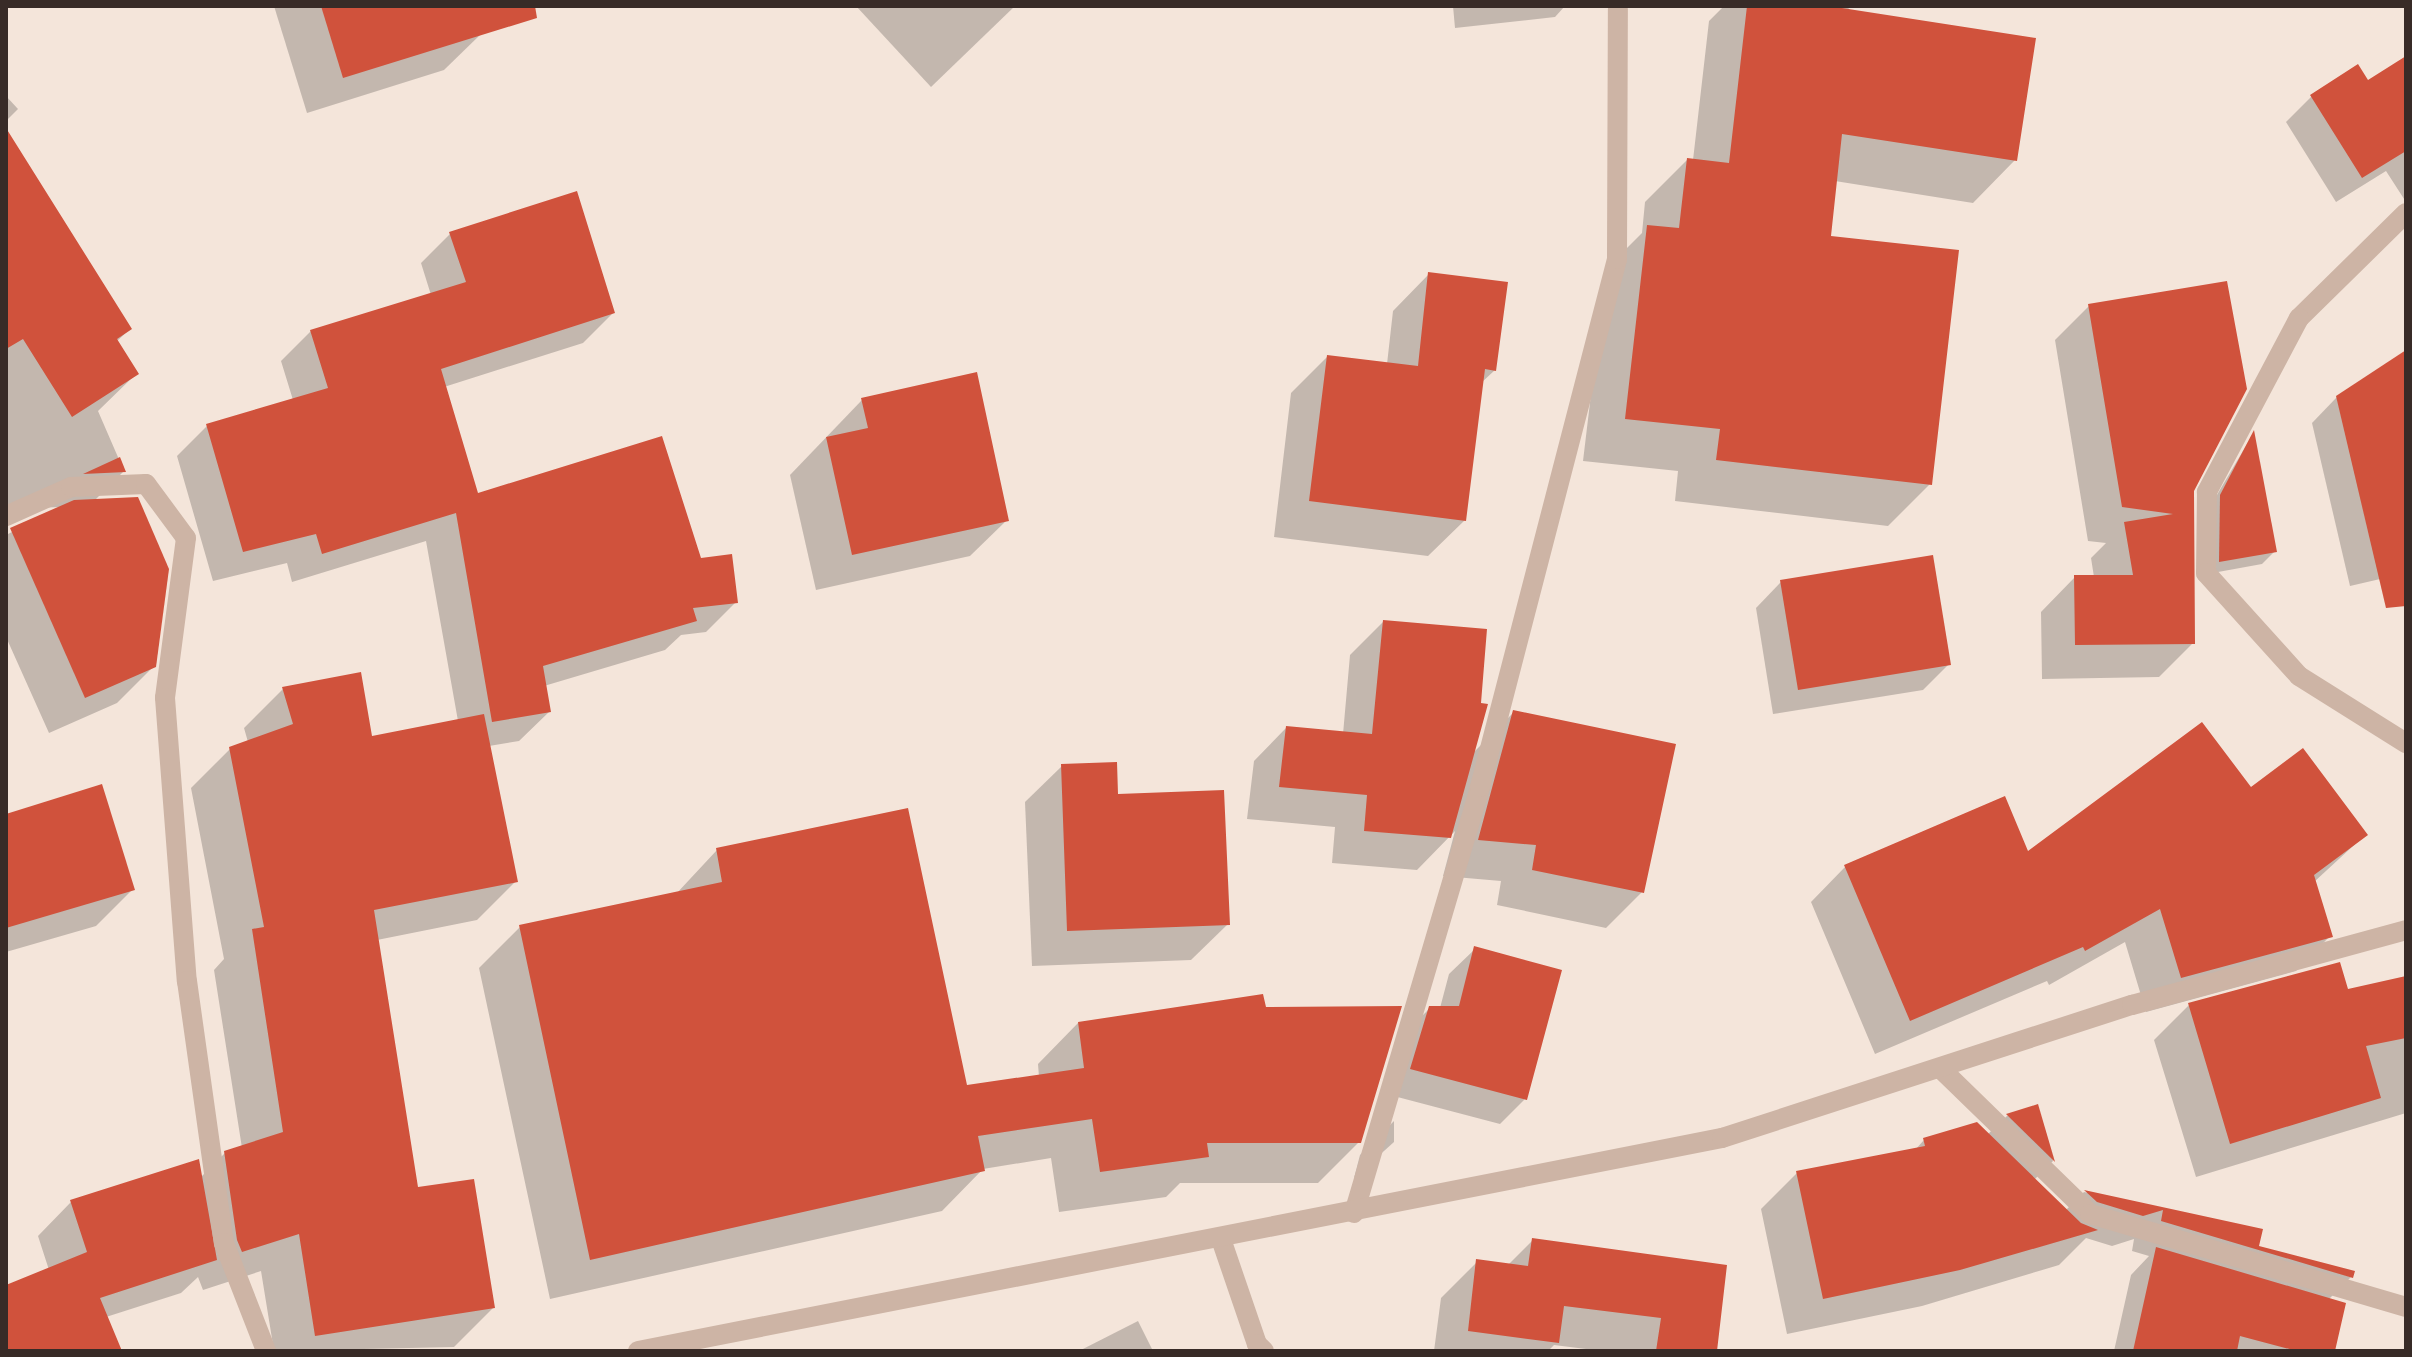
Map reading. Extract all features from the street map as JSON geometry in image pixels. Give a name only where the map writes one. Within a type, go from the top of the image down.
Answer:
[{"type":"street","points":[[1354,1213],[1480,787],[1617,259],[1618,9]]},
{"type":"street","points":[[2406,213],[2299,318],[2207,492],[2206,573],[2299,676],[2406,743]]},
{"type":"street","points":[[6,516],[71,487],[146,484],[186,538],[165,698],[187,981],[224,1243],[266,1351]]},
{"type":"street","points":[[638,1351],[1354,1213],[1722,1138],[2132,1005],[2406,930]]},
{"type":"street","points":[[1940,1068],[2090,1214],[2406,1307]]},
{"type":"street","points":[[1221,1239],[1257,1344],[1264,1351]]},
{"type":"building","points":[[321,6],[535,6],[537,18],[343,78]]},
{"type":"building","points":[[1747,6],[1829,6],[2036,38],[2017,161],[1842,134],[1831,236],[1959,250],[1932,485],[1716,460],[1720,429],[1625,419],[1647,225],[1679,228],[1687,158],[1729,163]]},
{"type":"building","points":[[2406,56],[2406,151],[2362,178],[2310,95],[2358,64],[2368,80]]},
{"type":"building","points":[[6,128],[132,329],[117,339],[139,374],[72,417],[23,339],[6,349]]},
{"type":"building","points":[[577,191],[615,313],[441,369],[478,493],[662,436],[701,558],[732,554],[738,603],[693,608],[697,621],[543,666],[551,712],[492,722],[456,513],[322,554],[316,534],[243,552],[206,424],[328,388],[310,330],[466,282],[449,232]]},
{"type":"building","points":[[1428,272],[1508,282],[1496,371],[1485,369],[1466,521],[1309,501],[1327,355],[1418,366]]},
{"type":"building","points":[[2227,281],[2247,389],[2194,491],[2195,644],[2075,645],[2074,575],[2133,575],[2124,522],[2173,514],[2122,507],[2088,304]]},
{"type":"building","points":[[2406,350],[2406,606],[2386,608],[2336,396]]},
{"type":"building","points":[[977,372],[1009,521],[852,555],[826,437],[868,428],[861,398]]},
{"type":"building","points":[[2254,430],[2277,552],[2219,562],[2220,495]]},
{"type":"building","points":[[120,457],[126,472],[83,474]]},
{"type":"building","points":[[138,497],[169,569],[156,667],[85,698],[10,528],[74,500]]},
{"type":"building","points":[[1933,555],[1951,665],[1798,690],[1780,580]]},
{"type":"building","points":[[1383,620],[1487,629],[1481,703],[1488,704],[1451,838],[1364,831],[1367,795],[1279,787],[1286,726],[1372,734]]},
{"type":"building","points":[[361,672],[372,736],[484,714],[518,882],[374,910],[418,1187],[474,1179],[495,1308],[315,1336],[299,1234],[242,1252],[237,1240],[224,1151],[283,1132],[252,929],[264,927],[229,747],[293,724],[282,687]]},
{"type":"building","points":[[1513,710],[1676,744],[1644,893],[1532,870],[1536,845],[1478,840]]},
{"type":"building","points":[[2202,722],[2251,787],[2303,748],[2368,835],[2314,875],[2333,937],[2181,978],[2160,909],[2085,951],[2083,947],[1910,1021],[1844,865],[2005,796],[2028,851]]},
{"type":"building","points":[[1117,762],[1118,794],[1224,790],[1230,925],[1067,931],[1061,764]]},
{"type":"building","points":[[102,784],[135,890],[6,928],[6,814]]},
{"type":"building","points":[[908,808],[967,1085],[1084,1068],[1078,1022],[1263,994],[1266,1007],[1402,1006],[1361,1143],[1207,1143],[1209,1157],[1100,1172],[1092,1119],[978,1136],[985,1171],[590,1260],[519,925],[722,882],[716,848]]},
{"type":"building","points":[[1474,946],[1562,970],[1527,1100],[1410,1069],[1429,1006],[1459,1006]]},
{"type":"building","points":[[2340,962],[2348,989],[2406,976],[2406,1038],[2366,1046],[2381,1098],[2230,1144],[2188,1003]]},
{"type":"building","points":[[2038,1104],[2055,1162],[2006,1114]]},
{"type":"building","points":[[1977,1122],[2081,1223],[2098,1230],[1960,1270],[1823,1299],[1796,1171],[1925,1146],[1923,1138]]},
{"type":"building","points":[[199,1159],[217,1260],[100,1298],[122,1351],[6,1351],[6,1285],[87,1252],[70,1200]]},
{"type":"building","points":[[2084,1190],[2263,1229],[2259,1246],[2355,1271],[2353,1278],[2161,1221],[2163,1210],[2143,1216],[2097,1202]]},
{"type":"building","points":[[1532,1238],[1727,1265],[1717,1351],[1656,1351],[1661,1318],[1564,1306],[1559,1343],[1468,1331],[1476,1259],[1528,1266]]},
{"type":"building","points":[[2156,1247],[2346,1303],[2335,1351],[2297,1351],[2240,1336],[2237,1351],[2133,1351]]}]
